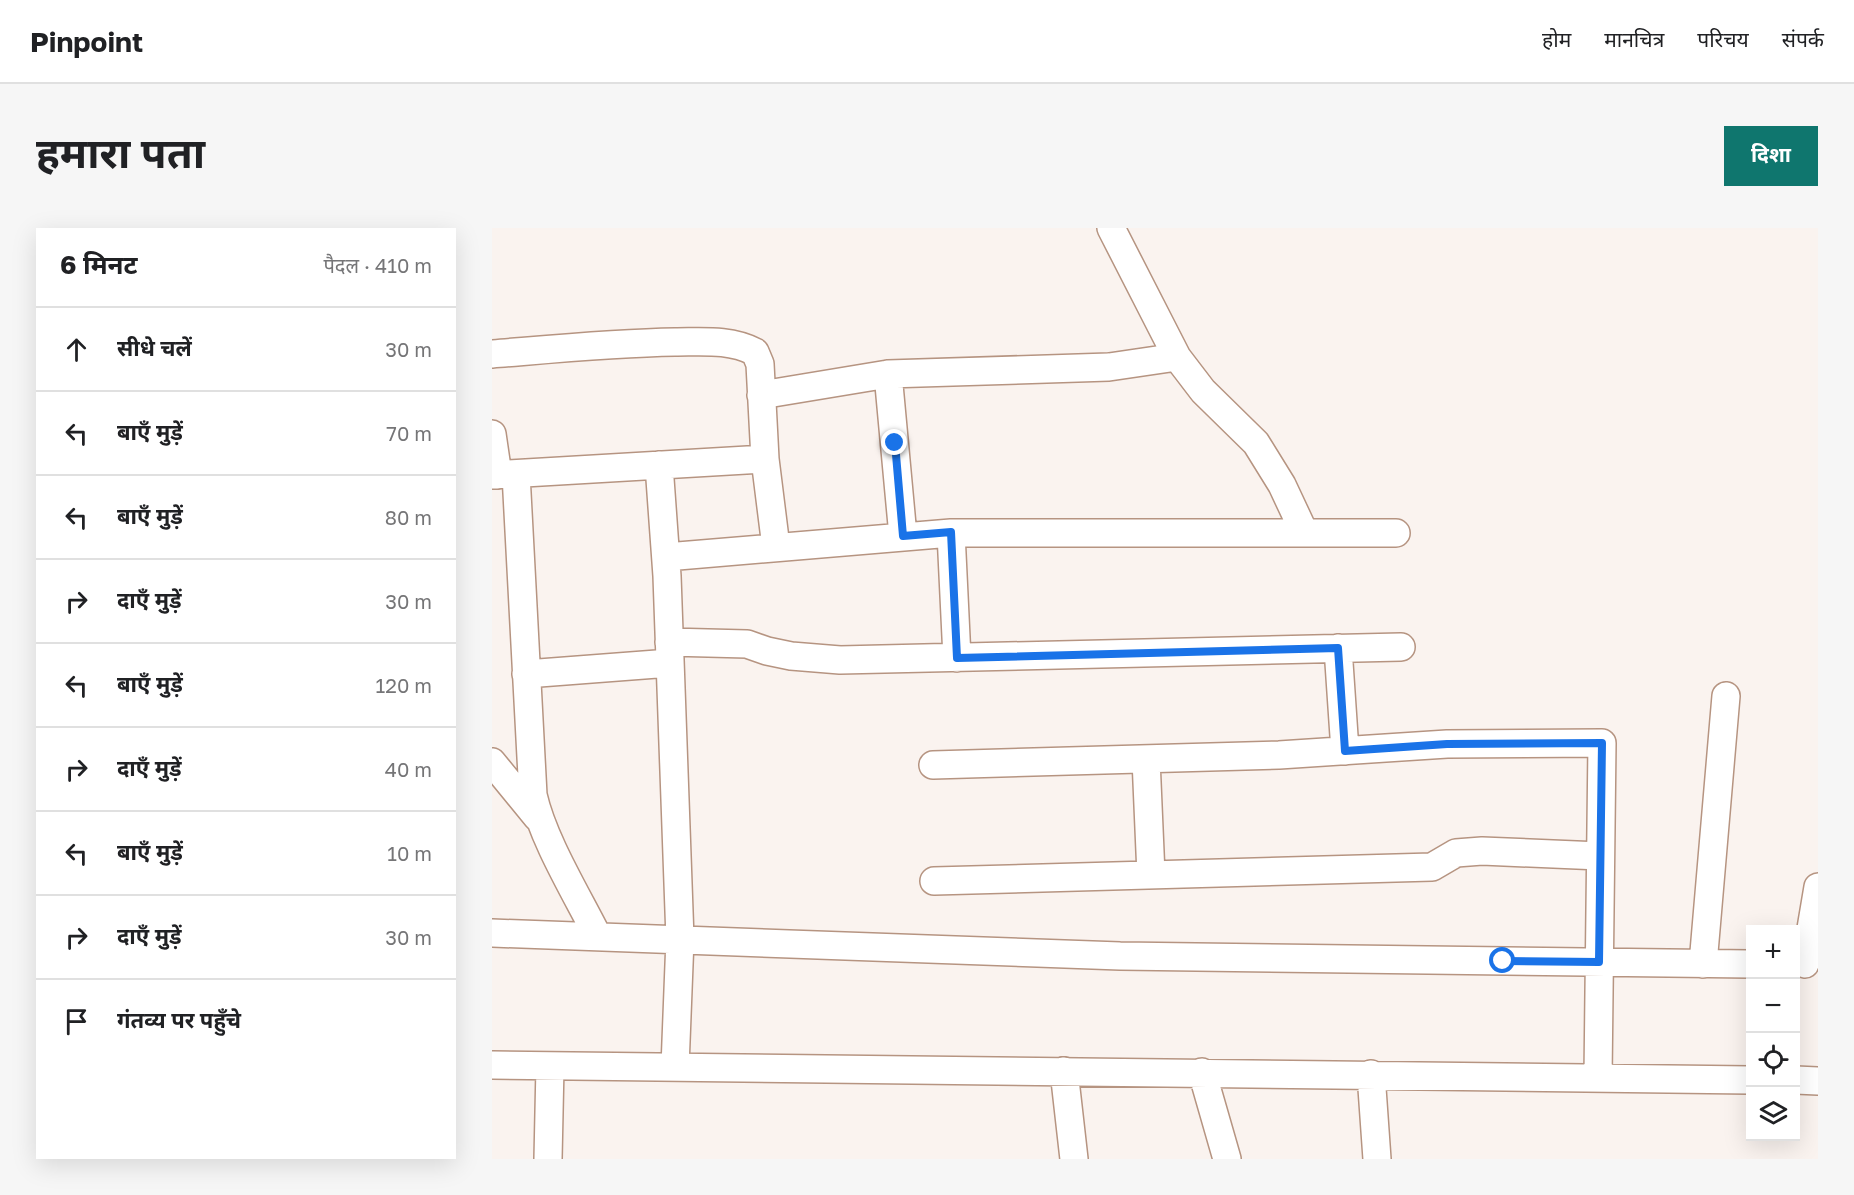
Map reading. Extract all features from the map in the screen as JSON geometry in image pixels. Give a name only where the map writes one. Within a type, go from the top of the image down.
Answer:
[{"type":"street","points":[[1111,228],[1177,357],[1190,377],[1256,443],[1282,485],[1304,532]]},
{"type":"street","points":[[492,354],[634,343],[726,342],[743,345],[755,352],[760,364],[765,459],[776,547]]},
{"type":"street","points":[[761,396],[888,374],[1109,367],[1177,357]]},
{"type":"street","points":[[888,374],[903,536]]},
{"type":"street","points":[[492,434],[502,475],[526,674],[533,795],[542,822],[598,937]]},
{"type":"street","points":[[502,475],[765,459]]},
{"type":"street","points":[[658,465],[666,557],[680,939],[675,1067]]},
{"type":"street","points":[[951,532],[957,658]]},
{"type":"street","points":[[666,557],[951,532],[1396,533]]},
{"type":"street","points":[[526,674],[669,652],[747,644],[791,656],[840,660],[1401,647]]},
{"type":"street","points":[[1338,648],[1345,751]]},
{"type":"street","points":[[1703,964],[1726,696]]},
{"type":"street","points":[[933,765],[1279,755],[1447,744],[1602,743],[1598,1077]]},
{"type":"street","points":[[1146,759],[1151,875]]},
{"type":"street","points":[[492,762],[542,822]]},
{"type":"street","points":[[933,881],[1432,867],[1456,853],[1482,851],[1600,856]]},
{"type":"street","points":[[1806,964],[1818,887]]},
{"type":"street","points":[[492,933],[1120,956],[1746,964]]},
{"type":"street","points":[[492,1065],[1746,1080]]},
{"type":"street","points":[[548,1159],[550,1066]]},
{"type":"street","points":[[1064,1071],[1074,1159]]},
{"type":"street","points":[[1202,1072],[1227,1159]]},
{"type":"street","points":[[1371,1074],[1377,1159]]},
{"type":"street","points":[[1800,1080],[1818,1081]]},
{"type":"route","points":[[895,443],[903,536],[951,532],[957,658],[1338,648],[1345,751],[1447,744],[1602,743],[1599,962],[1503,961]]}]
